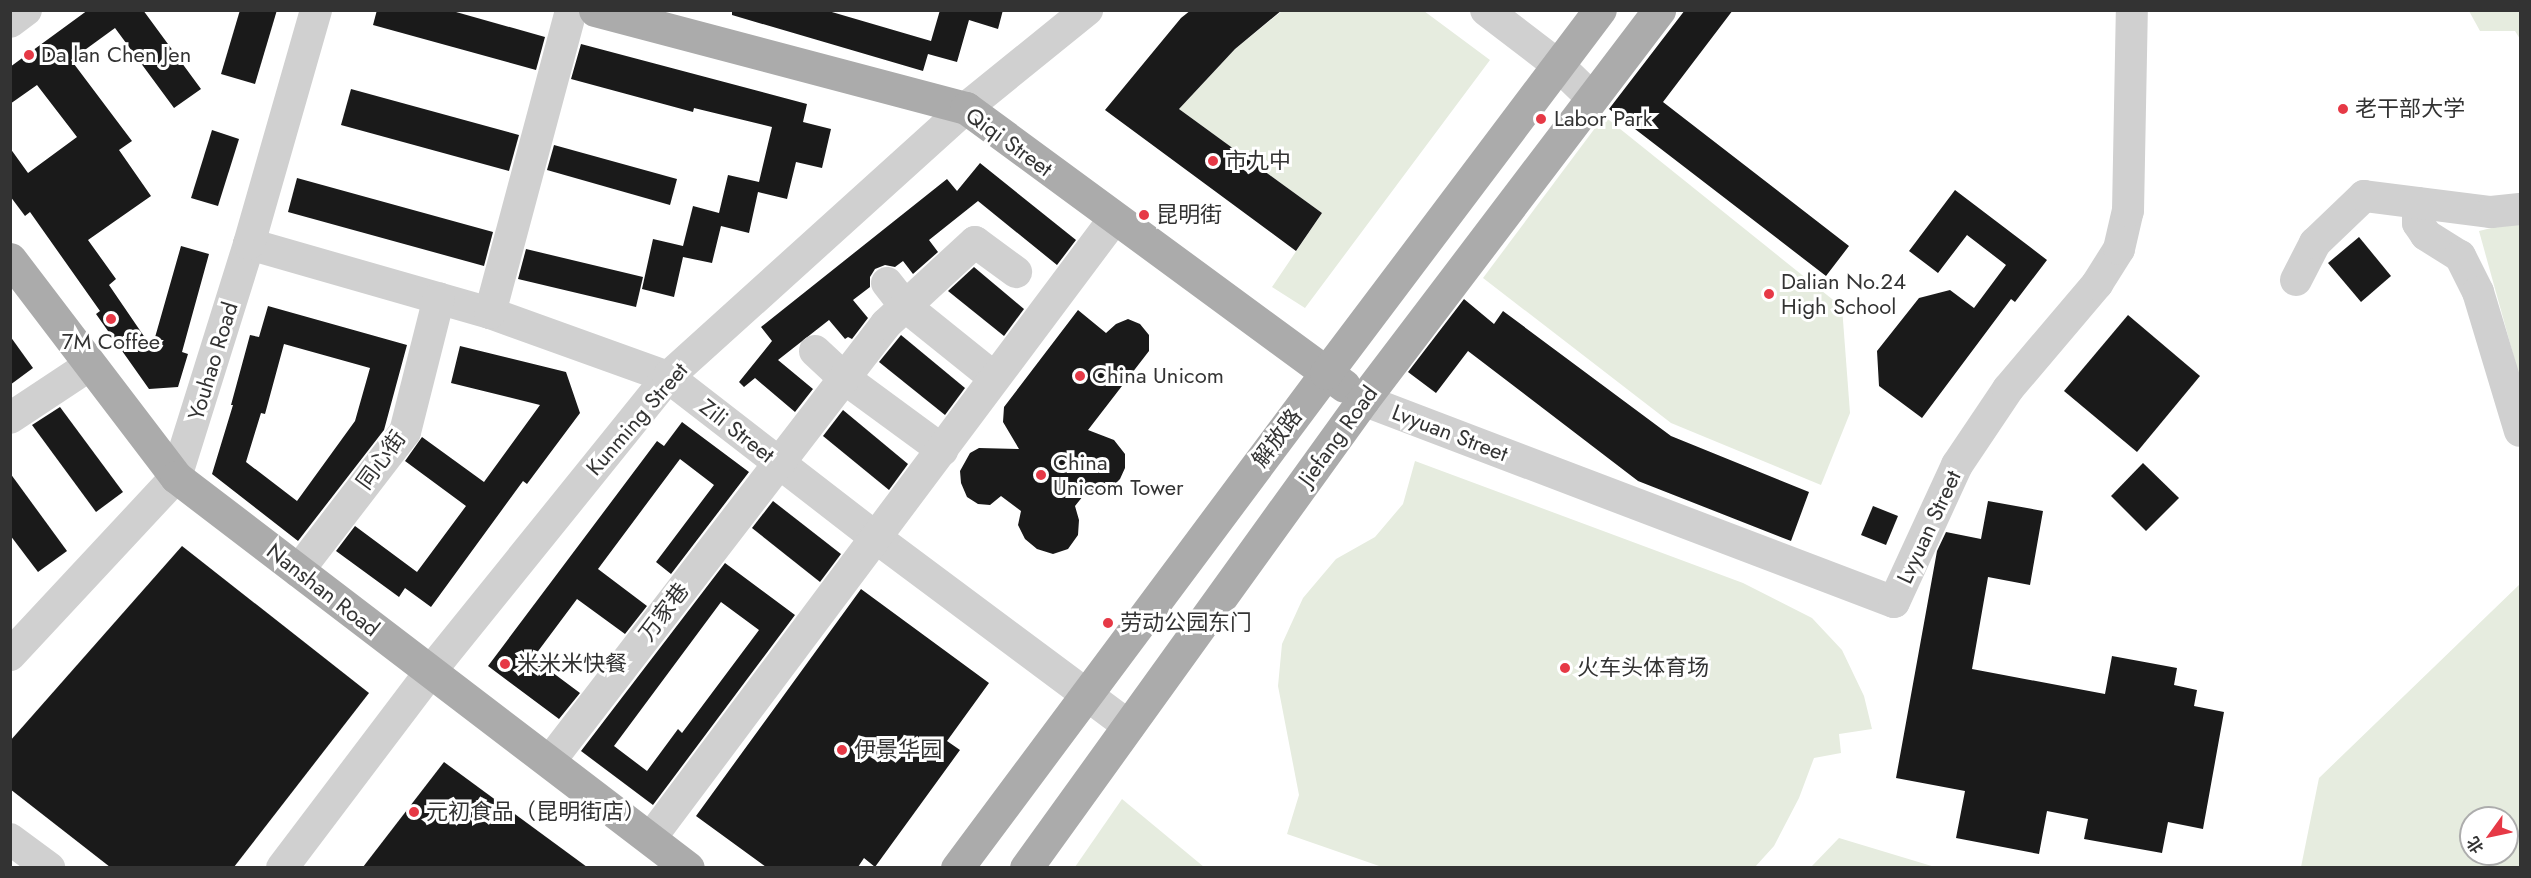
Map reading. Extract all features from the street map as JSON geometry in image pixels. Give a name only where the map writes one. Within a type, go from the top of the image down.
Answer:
[{"type":"main road","name":"Qiqi Street","points":[[595,10],[966,108],[1363,400]]},
{"type":"main road","name":"解放路","points":[[957,867],[1600,10]]},
{"type":"main road","name":"Jiefang Road","points":[[1026,867],[1363,400],[1659,10]]},
{"type":"main road","name":"Nanshan Road","points":[[10,260],[176,477],[688,867]]},
{"type":"street","points":[[10,22],[26,10]]},
{"type":"street","name":"Youhao Road","points":[[10,655],[176,477],[249,244],[316,10]]},
{"type":"street","points":[[490,313],[571,10]]},
{"type":"street","name":"Kunming Street","points":[[282,867],[430,672],[668,377],[966,108],[1087,10]]},
{"type":"street","points":[[1486,10],[1559,66],[1592,98]]},
{"type":"street","name":"Lvyuan Street","points":[[1363,400],[1894,602],[1957,465],[2008,389],[2097,284],[2119,249],[2128,211],[2132,10]]},
{"type":"street","points":[[2296,280],[2315,243],[2364,196],[2491,212],[2520,209]]},
{"type":"street","points":[[2418,203],[2418,223],[2426,235],[2460,255],[2478,292],[2520,431]]},
{"type":"street","points":[[650,839],[1114,219]]},
{"type":"street","name":"万家巷","points":[[550,761],[886,324],[896,294],[975,242],[1016,272]]},
{"type":"street","name":"Zili Street","points":[[249,244],[490,313],[668,377],[875,537],[1129,726]]},
{"type":"street","points":[[896,294],[982,368]]},
{"type":"street","name":"同心街","points":[[298,571],[405,432],[439,298]]},
{"type":"street","points":[[815,351],[843,378],[942,450]]},
{"type":"street","points":[[10,418],[90,365]]},
{"type":"street","points":[[10,839],[48,867]]},
{"type":"shaded area","points":[[1282,11],[1424,11],[1490,60],[1305,308],[1272,287],[1322,213],[1179,109],[1235,49]]},
{"type":"shaded area","points":[[2469,11],[2520,11],[2520,39],[2515,31],[2480,31]]},
{"type":"shaded area","points":[[1604,116],[1842,307],[1850,413],[1821,485],[1671,423],[1483,278]]},
{"type":"shaded area","points":[[2520,221],[2520,379],[2479,231]]},
{"type":"shaded area","name":"火车头体育场","points":[[1415,461],[1743,583],[1812,618],[1842,650],[1864,696],[1872,729],[1839,734],[1841,753],[1814,758],[1799,798],[1774,846],[1755,867],[1382,867],[1287,834],[1299,795],[1278,686],[1282,644],[1303,598],[1336,559],[1375,537],[1403,504]]},
{"type":"shaded area","points":[[2520,584],[2520,867],[2301,867],[2319,778]]},
{"type":"shaded area","points":[[1122,799],[1204,867],[1075,867]]},
{"type":"shaded area","points":[[1839,838],[1935,867],[1811,867]]},
{"type":"building","points":[[88,10],[143,10],[201,89],[174,108],[115,28],[71,60],[132,141],[119,150],[151,196],[88,240],[116,279],[109,285],[152,348],[181,246],[209,254],[182,352],[188,354],[178,387],[149,389],[96,314],[100,311],[30,212],[25,216],[10,196],[10,148],[28,173],[77,137],[37,85],[10,104],[10,67]]},
{"type":"building","points":[[240,10],[277,10],[255,84],[221,74]]},
{"type":"building","points":[[377,10],[449,10],[545,37],[536,70],[373,25]]},
{"type":"building","points":[[732,10],[825,10],[931,41],[940,10],[1003,10],[998,29],[969,20],[957,62],[928,54],[923,71],[732,15]]},
{"type":"building","name":"市九中","points":[[1191,10],[1282,10],[1235,49],[1179,109],[1322,213],[1296,251],[1105,110],[1181,18]]},
{"type":"building","points":[[1685,10],[1733,10],[1663,102],[1849,246],[1826,276],[1609,109]]},
{"type":"building","points":[[581,44],[807,104],[803,122],[831,129],[822,168],[796,162],[787,199],[758,192],[749,233],[721,226],[712,263],[683,257],[674,297],[642,289],[653,239],[683,246],[693,206],[719,213],[728,175],[759,182],[772,127],[694,108],[693,112],[571,79]]},
{"type":"building","points":[[351,89],[519,135],[509,171],[341,125]]},
{"type":"building","points":[[212,130],[239,139],[218,206],[191,198]]},
{"type":"building","points":[[554,145],[677,179],[670,205],[547,170]]},
{"type":"building","points":[[980,163],[1076,240],[1057,265],[978,201],[929,240],[938,252],[913,274],[903,261],[895,267],[885,265],[875,269],[870,277],[870,287],[853,300],[868,318],[852,339],[848,337],[845,339],[829,320],[778,360],[813,389],[795,412],[755,378],[744,387],[739,382],[772,341],[761,327],[947,179],[957,191]]},
{"type":"building","points":[[297,178],[493,232],[484,266],[288,212]]},
{"type":"building","points":[[1955,190],[2047,260],[2015,302],[2011,299],[1922,418],[1879,386],[1877,351],[1919,298],[1950,290],[1974,308],[2006,265],[1967,235],[1938,273],[1909,251]]},
{"type":"building","points":[[2359,237],[2391,276],[2361,302],[2328,263]]},
{"type":"building","points":[[526,249],[643,277],[636,307],[518,279]]},
{"type":"building","points":[[974,267],[1024,309],[1004,336],[948,291]]},
{"type":"building","points":[[1464,299],[1494,324],[1503,311],[1671,436],[1809,492],[1791,541],[1638,481],[1468,351],[1436,393],[1408,372]]},
{"type":"building","points":[[268,306],[407,345],[384,430],[298,541],[212,474],[233,405],[231,405],[250,335],[259,337]],"holes":[[[284,344],[370,368],[355,421],[297,501],[246,462],[261,413],[265,414]]]},
{"type":"building","name":"China Unicom Tower","points":[[1078,310],[1106,333],[1116,324],[1128,319],[1140,324],[1149,335],[1149,351],[1088,430],[1114,440],[1125,454],[1125,468],[1120,479],[1111,488],[1097,493],[1087,491],[1075,506],[1079,520],[1078,535],[1068,549],[1053,554],[1037,549],[1025,539],[1018,525],[1021,511],[1001,496],[990,505],[978,504],[967,497],[961,483],[960,471],[970,453],[979,448],[1019,449],[1003,422],[1004,407]]},
{"type":"building","points":[[2128,315],[2200,376],[2137,452],[2064,391]]},
{"type":"building","points":[[901,335],[965,388],[945,415],[879,362]]},
{"type":"building","points":[[10,336],[33,368],[10,385]]},
{"type":"building","points":[[460,346],[566,372],[580,413],[527,484],[523,481],[431,607],[405,588],[399,597],[336,551],[355,526],[417,572],[466,506],[405,461],[422,437],[484,482],[540,405],[451,383]]},
{"type":"building","points":[[60,407],[123,492],[96,512],[32,425]]},
{"type":"building","points":[[843,410],[908,464],[889,490],[823,436]]},
{"type":"building","points":[[682,422],[749,472],[671,574],[656,562],[714,485],[680,459],[598,569],[647,606],[625,634],[577,599],[533,658],[580,693],[559,719],[488,666],[657,441],[664,446]]},
{"type":"building","points":[[2143,463],[2179,498],[2146,531],[2111,496]]},
{"type":"building","points":[[10,473],[67,551],[38,572],[10,535]]},
{"type":"building","points":[[773,501],[841,554],[820,582],[752,528]]},
{"type":"building","points":[[1988,501],[2043,511],[2030,585],[1988,577],[1972,669],[2105,694],[2112,656],[2177,668],[2174,685],[2197,690],[2194,706],[2224,712],[2203,829],[2168,822],[2162,853],[2084,839],[2088,819],[2047,811],[2039,854],[1956,838],[1965,791],[1896,778],[1937,551],[1946,532],[1981,539]]},
{"type":"building","points":[[1873,506],[1898,516],[1886,545],[1861,535]]},
{"type":"building","points":[[182,546],[369,693],[234,867],[110,867],[10,789],[10,741]]},
{"type":"building","points":[[725,563],[795,615],[653,805],[581,751]],"holes":[[[721,602],[759,630],[682,733],[678,729],[647,771],[614,746]]]},
{"type":"building","points":[[861,589],[989,683],[947,741],[960,750],[875,867],[864,858],[858,867],[766,867],[696,816]]},
{"type":"building","points":[[444,762],[587,867],[363,867]]},
{"type":"place","name":"Da lan Chen Jen","points":[[29,55]]},
{"type":"place","name":"老干部大学","points":[[2343,109]]},
{"type":"place","name":"Labor Park","points":[[1541,119]]},
{"type":"place","name":"市九中","points":[[1213,161]]},
{"type":"place","name":"昆明街","points":[[1144,215]]},
{"type":"place","name":"Dalian No.24 High School","points":[[1769,294]]},
{"type":"place","name":"7M Coffee","points":[[111,319]]},
{"type":"place","name":"China Unicom","points":[[1080,376]]},
{"type":"place","name":"China Unicom Tower","points":[[1041,475]]},
{"type":"place","name":"劳动公园东门","points":[[1108,623]]},
{"type":"place","name":"米米米快餐","points":[[505,664]]},
{"type":"place","name":"火车头体育场","points":[[1565,668]]},
{"type":"place","name":"伊景华园","points":[[842,750]]},
{"type":"place","name":"元初食品（昆明街店）","points":[[414,812]]}]
